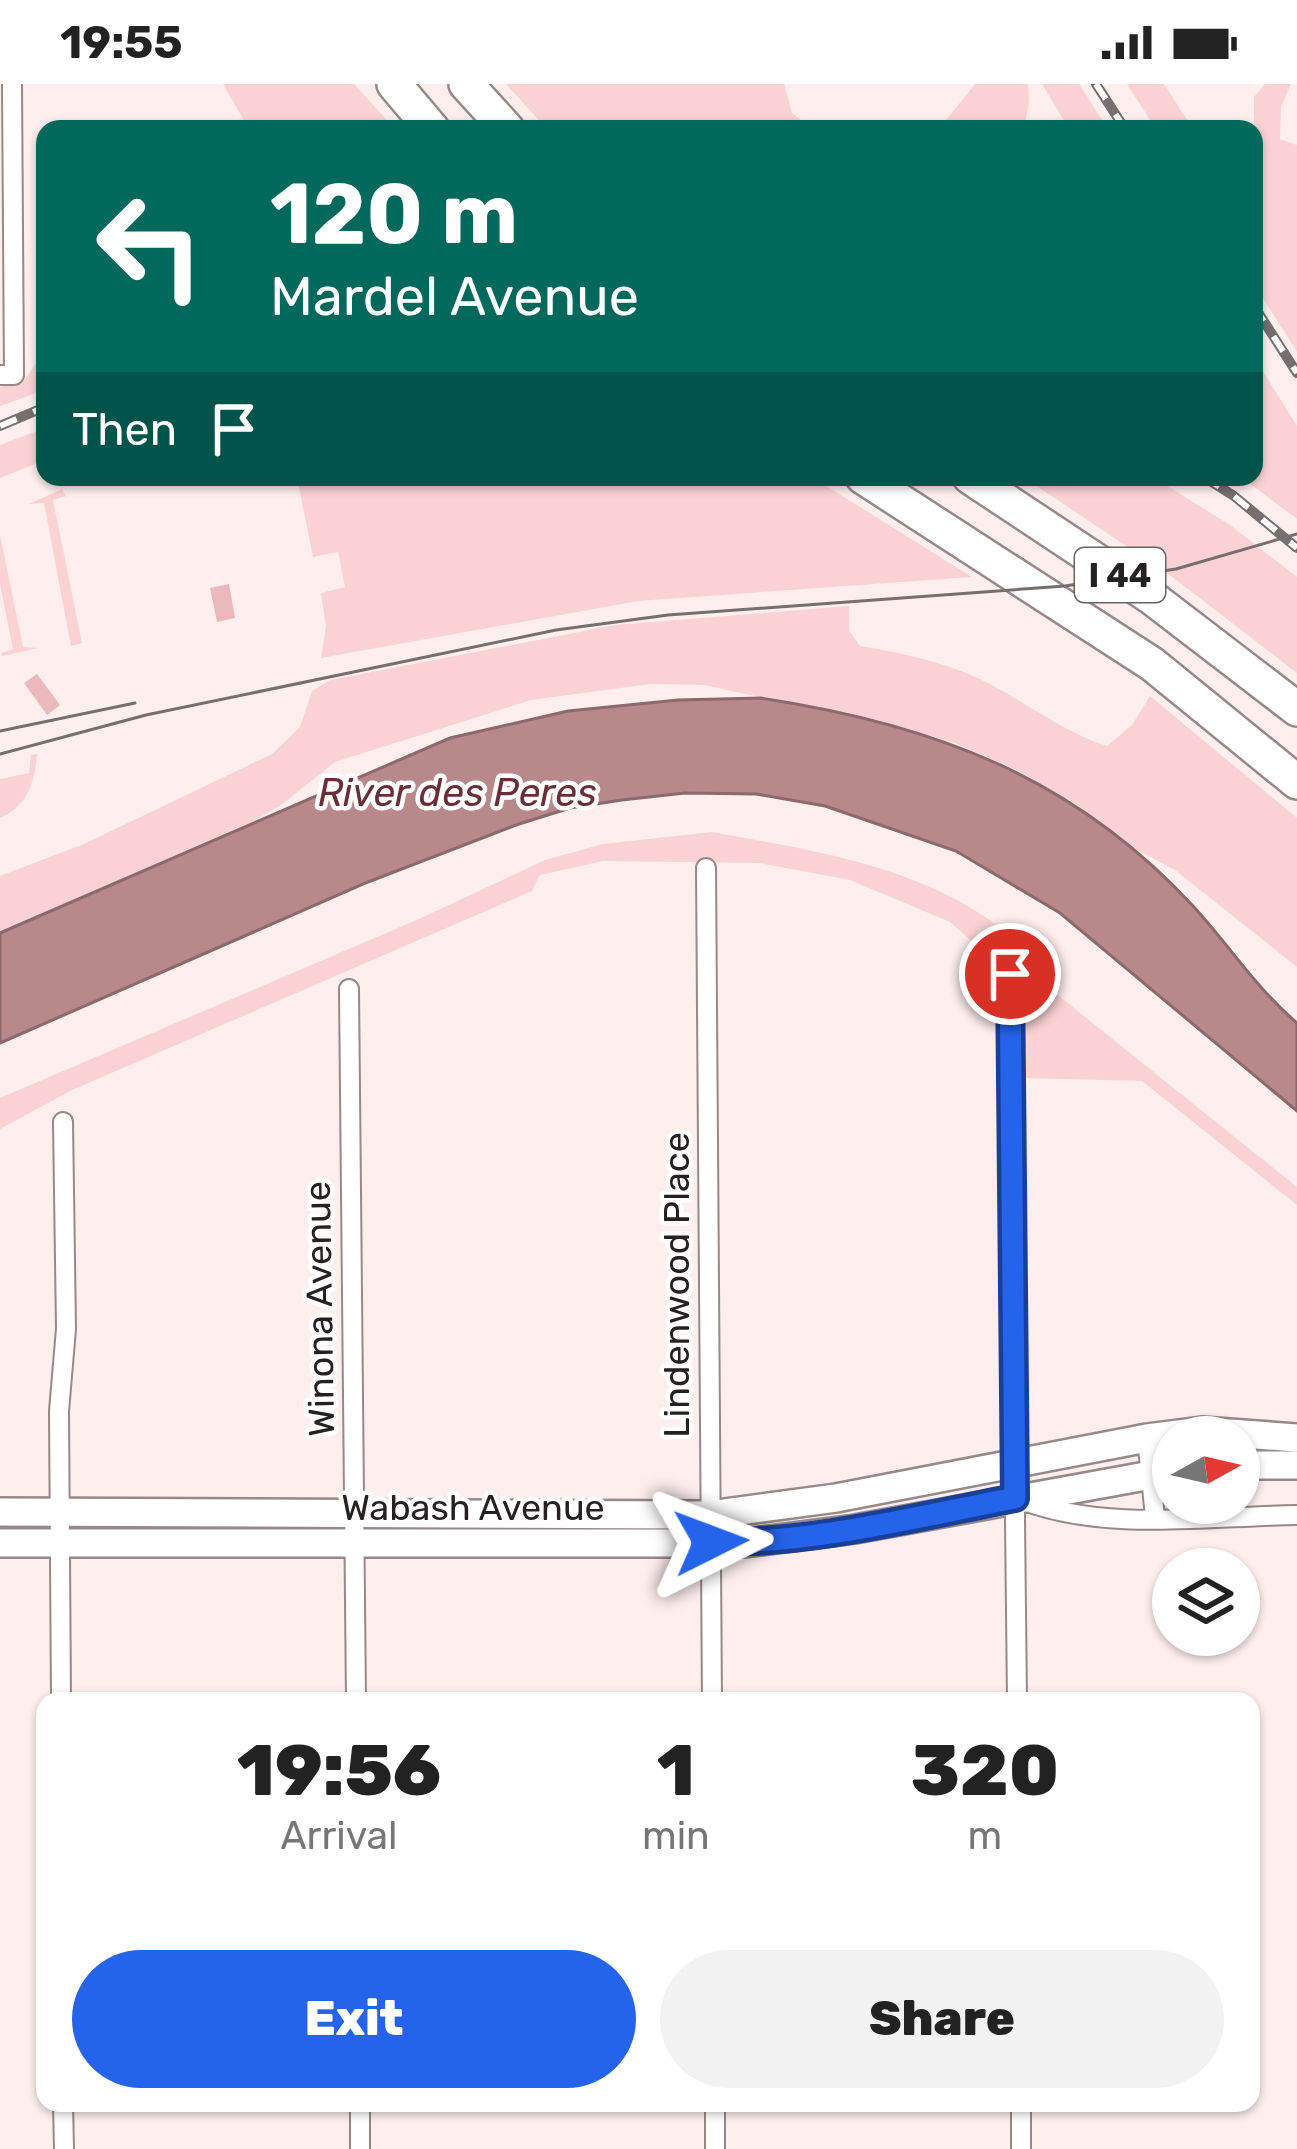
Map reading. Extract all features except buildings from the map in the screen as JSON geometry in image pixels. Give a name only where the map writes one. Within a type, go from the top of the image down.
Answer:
[{"type":"highway","points":[[394,84],[424,120]]},
{"type":"highway","points":[[466,84],[499,120]]},
{"type":"highway","name":"I 44","points":[[877,486],[1152,664],[1297,782]]},
{"type":"highway","name":"I 44","points":[[984,486],[1079,546],[1297,709]]},
{"type":"main road","name":"Wabash Avenue","points":[[0,1543],[353,1544],[711,1529],[836,1498],[1147,1438],[1202,1431],[1297,1438]]},
{"type":"main road","points":[[1260,1465],[1297,1465]]},
{"type":"main road","points":[[1015,1498],[1152,1475]]},
{"type":"main road","name":"Wabash Avenue","points":[[0,1512],[354,1511],[711,1529],[746,1543],[1015,1498]]},
{"type":"street","points":[[7,375],[12,84]]},
{"type":"street","name":"Lindenwood Place","points":[[706,868],[712,1692]]},
{"type":"street","points":[[1010,974],[1017,1692]]},
{"type":"street","name":"Winona Avenue","points":[[349,989],[356,1692]]},
{"type":"street","points":[[61,1692],[59,1411],[66,1329],[63,1123]]},
{"type":"street","points":[[1147,1438],[1152,1450]]},
{"type":"street","name":"Wabash Avenue","points":[[1015,1498],[1050,1511],[1152,1517]]},
{"type":"street","name":"Wabash Avenue","points":[[1260,1515],[1297,1514]]},
{"type":"street","points":[[63,2112],[64,2149]]},
{"type":"street","points":[[360,2112],[360,2149]]},
{"type":"street","points":[[715,2112],[716,2149]]},
{"type":"street","points":[[1021,2112],[1021,2149]]},
{"type":"shaded area","points":[[223,84],[354,84],[387,120],[244,120]]},
{"type":"shaded area","points":[[506,84],[784,84],[792,113],[801,120],[539,120]]},
{"type":"shaded area","points":[[975,84],[1028,84],[1026,120],[946,120]]},
{"type":"shaded area","points":[[1042,84],[1079,84],[1102,120],[1064,120]]},
{"type":"shaded area","points":[[1127,84],[1164,84],[1187,120],[1150,120]]},
{"type":"shaded area","points":[[1265,84],[1291,84],[1281,107],[1280,139],[1297,145],[1297,352],[1263,298],[1263,120],[1254,120],[1254,97]]},
{"type":"shaded area","points":[[36,363],[36,393],[0,406],[0,387],[26,378]]},
{"type":"shaded area","points":[[1263,371],[1297,426],[1297,519],[1253,486],[1263,486]]},
{"type":"shaded area","points":[[36,431],[36,464],[0,478],[0,445]]},
{"type":"shaded area","points":[[299,486],[826,486],[972,577],[638,601],[321,658],[326,626],[321,593],[345,587],[338,552],[313,557]]},
{"type":"shaded area","points":[[1036,486],[1167,486],[1230,525],[1297,577],[1297,673],[1171,576]]},
{"type":"shaded area","points":[[62,489],[66,496],[53,500],[82,643],[71,646],[44,503],[29,504]]},
{"type":"shaded area","points":[[0,535],[23,647],[38,648],[2,656],[13,649],[0,584]]},
{"type":"shaded area","points":[[849,606],[849,631],[860,646],[973,676],[1107,746],[1132,725],[1150,696],[1297,818],[1297,967],[1175,870],[1016,770],[955,743],[895,726],[704,685],[650,684],[531,700],[335,762],[281,805],[234,833],[0,933],[0,876],[84,844],[272,754],[300,727],[312,691],[330,680],[615,625]]},
{"type":"shaded area","points":[[37,754],[28,792],[0,818],[0,779],[29,773],[31,755]]},
{"type":"shaded area","points":[[712,832],[864,864],[937,890],[1003,930],[992,945],[996,962],[950,922],[850,880],[759,863],[603,861],[540,875],[532,891],[72,1090],[0,1129],[0,1098],[419,919],[545,860],[603,844]]},
{"type":"shaded area","points":[[1029,978],[1039,980],[1297,1187],[1297,1205],[1142,1081],[1023,1078],[1022,984]]},
{"type":"water","name":"River des Peres","points":[[761,698],[884,723],[941,741],[1049,790],[1099,822],[1193,906],[1297,1023],[1297,1111],[1060,913],[956,851],[825,806],[756,794],[685,793],[622,800],[570,808],[519,824],[368,882],[0,1043],[0,933],[450,738],[568,711]]},
{"type":"tram line","points":[[0,754],[146,715],[556,630],[668,615],[1065,586],[1176,569],[1297,534]]},
{"type":"tram line","points":[[0,731],[135,703]]},
{"type":"railway","points":[[1096,84],[1119,120]]},
{"type":"railway","points":[[1263,320],[1297,373]]},
{"type":"railway","points":[[0,426],[36,411]]},
{"type":"railway","points":[[1218,486],[1297,548]]},
{"type":"route","points":[[711,1542],[746,1543],[855,1528],[1015,1498],[1010,974]]}]
